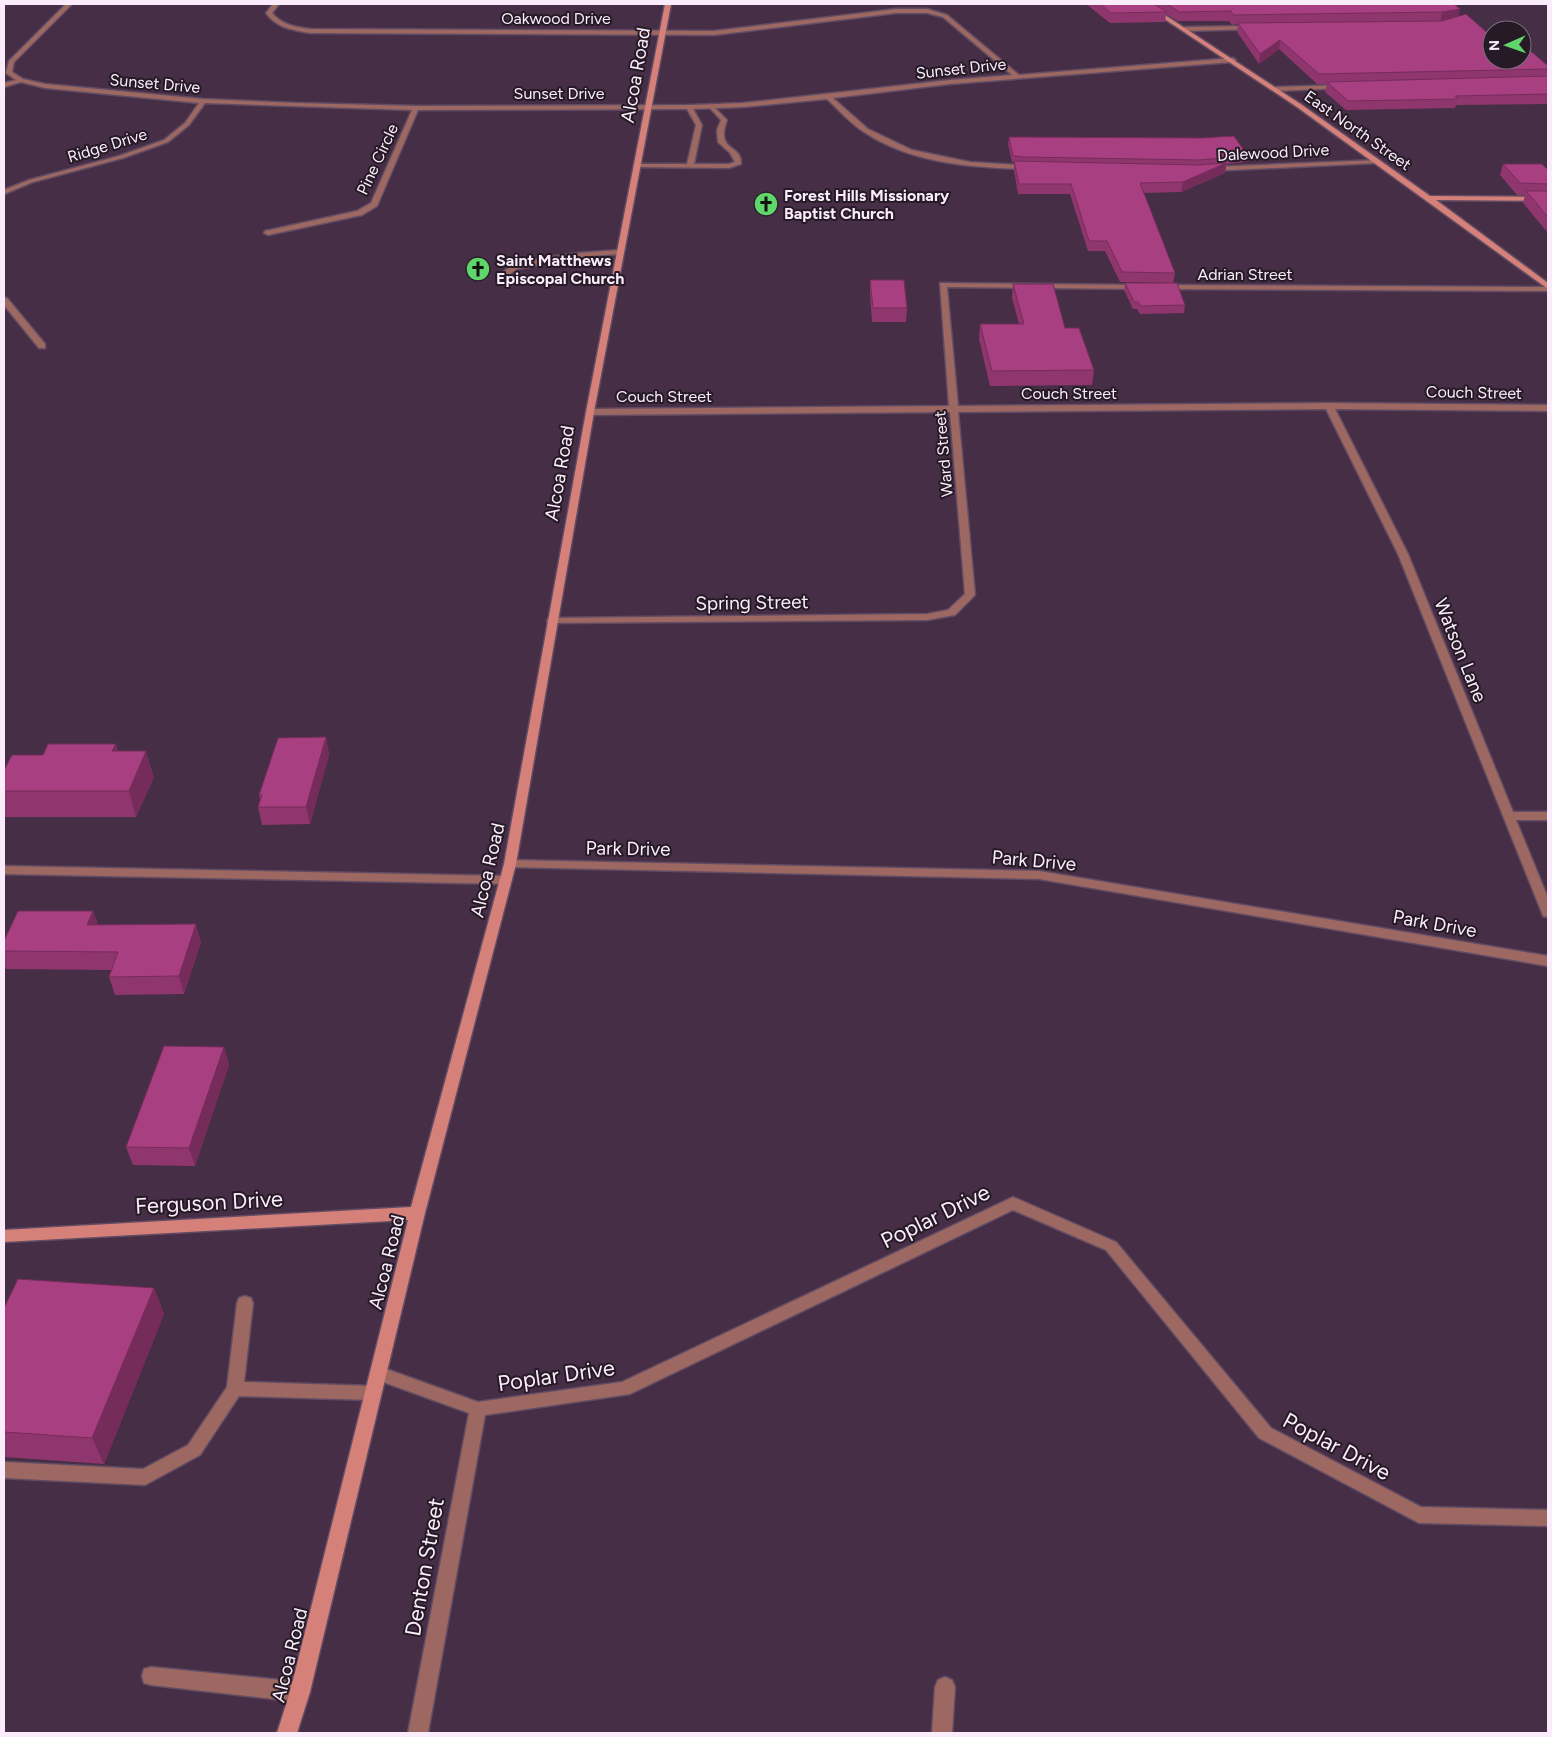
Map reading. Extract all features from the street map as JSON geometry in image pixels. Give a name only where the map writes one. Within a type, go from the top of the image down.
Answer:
[{"type":"main road","name":"Alcoa Road","points":[[287,1733],[300,1692],[418,1212],[510,864],[590,412],[668,4]]},
{"type":"main road","name":"East North Street","points":[[1145,4],[1276,88],[1429,198],[1548,288]]},
{"type":"main road","points":[[1429,198],[1548,199]]},
{"type":"main road","name":"Ferguson Drive","points":[[4,1236],[418,1212]]},
{"type":"street","points":[[22,80],[9,73],[11,62],[69,4]]},
{"type":"street","name":"Oakwood Drive","points":[[276,4],[269,13],[274,21],[289,28],[310,31],[714,33],[896,11],[927,11],[945,16],[1016,76]]},
{"type":"street","points":[[1185,29],[1264,28]]},
{"type":"street","name":"Sunset Drive","points":[[22,80],[45,86],[204,101],[416,108],[690,107],[828,97],[1016,76],[1233,60]]},
{"type":"street","points":[[4,85],[22,80]]},
{"type":"street","points":[[1276,88],[1346,87]]},
{"type":"street","points":[[828,97],[872,134],[902,148],[948,161],[1042,168]]},
{"type":"street","name":"Ridge Drive","points":[[4,192],[31,181],[122,157],[166,141],[187,124],[204,101]]},
{"type":"street","points":[[637,166],[729,166],[739,163],[738,158],[722,141],[719,130],[724,120],[711,106]]},
{"type":"street","points":[[690,107],[699,125],[690,167]]},
{"type":"street","name":"Pine Circle","points":[[268,233],[359,213],[374,204],[416,108]]},
{"type":"street","name":"Dalewood Drive","points":[[1198,170],[1377,161]]},
{"type":"street","points":[[512,284],[507,272],[516,267],[589,254],[620,252]]},
{"type":"street","name":"Adrian Street","points":[[942,285],[1548,288]]},
{"type":"street","name":"Ward Street","points":[[942,285],[970,595],[951,613]]},
{"type":"street","points":[[4,300],[42,346]]},
{"type":"street","name":"Couch Street","points":[[590,412],[1328,406],[1548,408]]},
{"type":"street","name":"Watson Lane","points":[[1328,406],[1403,554],[1548,914]]},
{"type":"street","name":"Spring Street","points":[[552,621],[927,618],[951,613]]},
{"type":"street","points":[[1510,816],[1548,816]]},
{"type":"street","name":"Park Drive","points":[[510,864],[1039,875],[1548,960]]},
{"type":"street","points":[[4,870],[506,880]]},
{"type":"street","name":"Poplar Drive","points":[[378,1373],[478,1409],[624,1389],[1013,1203],[1111,1246],[1265,1433],[1419,1515],[1548,1518]]},
{"type":"street","points":[[4,1470],[145,1477],[194,1450],[235,1389],[245,1303]]},
{"type":"street","points":[[235,1389],[373,1393]]},
{"type":"street","name":"Denton Street","points":[[418,1733],[478,1409]]},
{"type":"street","points":[[150,1676],[300,1692]]},
{"type":"street","points":[[942,1733],[945,1687]]},
{"type":"building","points":[[1100,4],[1154,4],[1167,12],[1111,13]]},
{"type":"building","points":[[1167,4],[1454,4],[1460,9],[1442,12],[1233,15],[1231,11],[1179,12]]},
{"type":"building","points":[[1466,14],[1482,28],[1482,70],[1502,70],[1319,74],[1280,40],[1260,54],[1238,23],[1442,21]]},
{"type":"building","points":[[1532,52],[1548,66],[1548,69],[1532,69]]},
{"type":"building","points":[[1548,76],[1548,94],[1455,96],[1458,99],[1348,101],[1327,82]]},
{"type":"building","points":[[1234,136],[1248,156],[1199,160],[1023,157],[1013,156],[1009,137],[1202,138]]},
{"type":"building","points":[[1014,161],[1199,165],[1226,163],[1183,182],[1140,183],[1175,273],[1122,272],[1107,241],[1089,241],[1071,184],[1019,184]]},
{"type":"building","points":[[1503,164],[1542,164],[1548,170],[1548,184],[1520,183]]},
{"type":"building","points":[[1526,191],[1548,191],[1548,217]]},
{"type":"building","points":[[870,280],[904,280],[907,308],[873,308]]},
{"type":"building","points":[[1125,283],[1177,283],[1185,305],[1141,306],[1138,302],[1134,302]]},
{"type":"building","points":[[1013,284],[1053,284],[1065,328],[1079,328],[1094,370],[992,371],[980,324],[1024,324]]},
{"type":"building","points":[[326,737],[306,807],[258,807],[262,795],[259,795],[278,738]]},
{"type":"building","points":[[48,744],[116,744],[112,751],[146,751],[129,791],[4,791],[4,770],[12,755],[43,755]]},
{"type":"building","points":[[18,911],[93,911],[87,925],[196,924],[179,976],[109,977],[118,952],[4,951],[4,941]]},
{"type":"building","points":[[164,1046],[224,1047],[189,1148],[126,1147]]},
{"type":"building","points":[[18,1279],[154,1288],[92,1438],[4,1432],[4,1308]]},
{"type":"place","name":"Forest Hills Missionary Baptist Church","points":[[766,204]]},
{"type":"place","name":"Saint Matthews Episcopal Church","points":[[478,269]]}]
